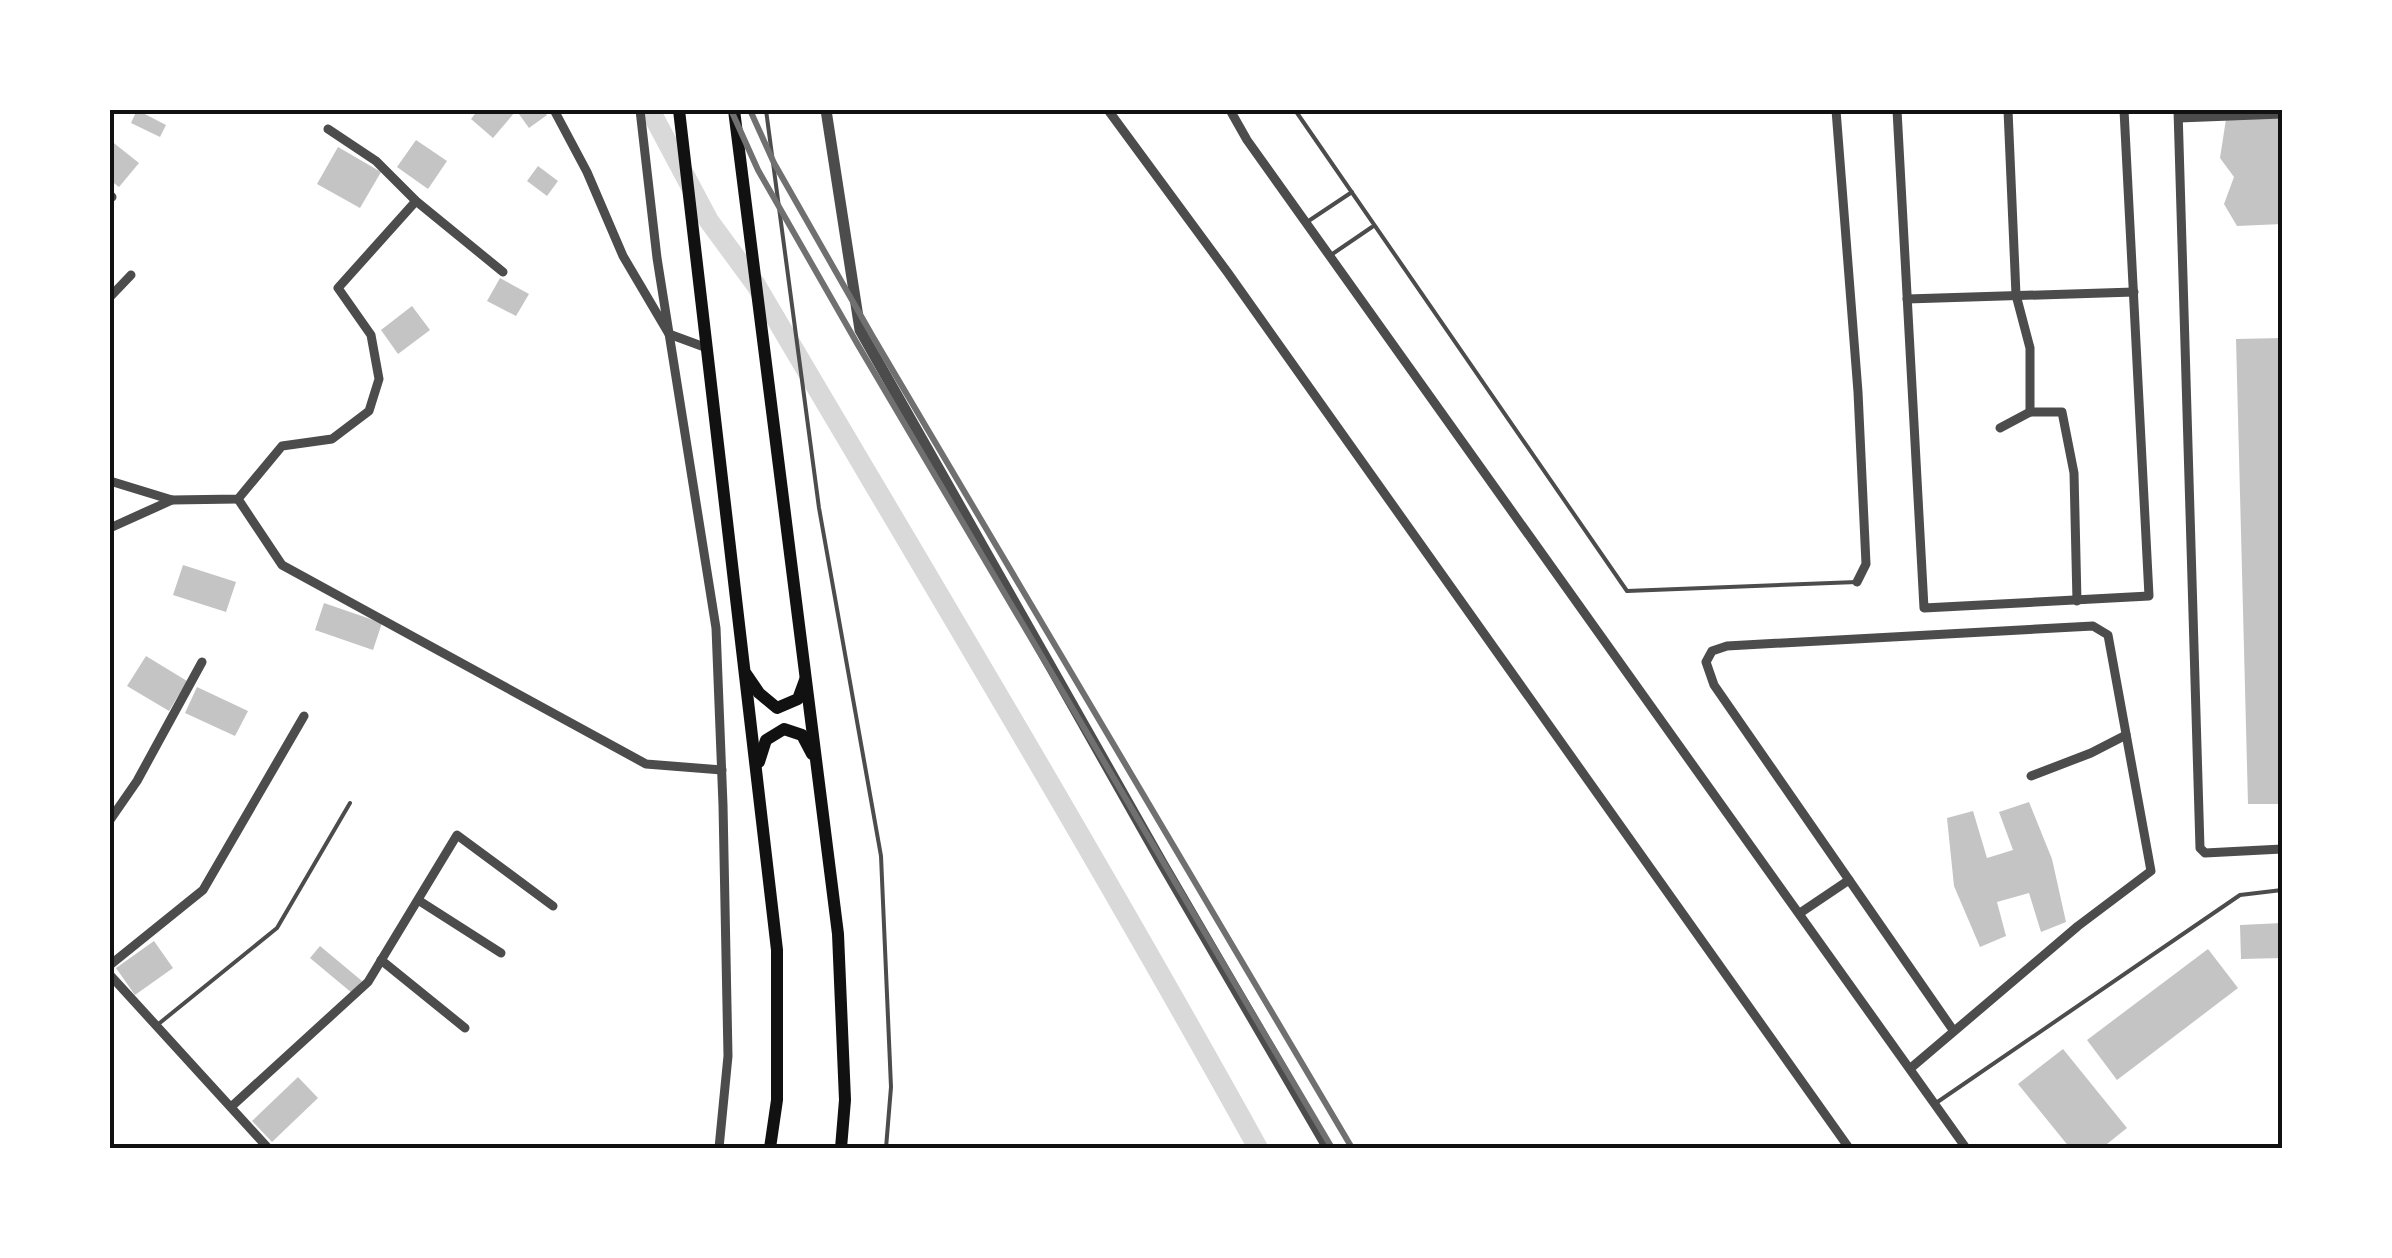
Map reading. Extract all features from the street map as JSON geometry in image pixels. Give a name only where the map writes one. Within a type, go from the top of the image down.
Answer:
[{"type":"main road","points":[[679,110],[778,950],[776,1100],[770,1148]]},
{"type":"main road","points":[[734,110],[838,934],[846,1100],[841,1148]]},
{"type":"main road","points":[[745,674],[777,708],[798,698],[806,678]]},
{"type":"main road","points":[[757,769],[766,740],[784,729],[802,735],[816,761]]},
{"type":"street","points":[[554,110],[587,172],[623,256],[668,334],[707,348]]},
{"type":"street","points":[[640,110],[668,334],[716,628],[728,1056],[719,1148]]},
{"type":"street","points":[[826,110],[860,330],[1328,1148]]},
{"type":"street","points":[[1108,110],[1849,1148]]},
{"type":"street","points":[[1230,110],[1966,1148]]},
{"type":"street","points":[[1836,110],[1857,373],[1866,564],[1857,582]]},
{"type":"street","points":[[1897,110],[1924,608],[2149,596],[2124,110]]},
{"type":"street","points":[[2008,110],[2016,296],[2030,348],[2030,412]]},
{"type":"street","points":[[2282,114],[2178,114],[2200,848],[2205,853],[2282,849]]},
{"type":"street","points":[[328,129],[376,161],[416,201],[503,272]]},
{"type":"street","points":[[110,482],[172,500],[238,499],[282,446],[332,439],[369,412],[378,379],[371,336],[338,288],[416,201]]},
{"type":"street","points":[[110,297],[131,275]]},
{"type":"street","points":[[1907,298],[2134,292]]},
{"type":"street","points":[[2000,428],[2030,412],[2062,412],[2074,473],[2077,601]]},
{"type":"street","points":[[238,499],[282,565],[646,764],[722,770]]},
{"type":"street","points":[[110,528],[172,500]]},
{"type":"street","points":[[1912,1067],[2078,926],[2150,871],[2108,635],[2093,626],[1728,646],[1712,651],[1706,662],[1714,685],[1953,1030]]},
{"type":"street","points":[[110,820],[138,781],[202,662]]},
{"type":"street","points":[[110,965],[203,890],[304,716]]},
{"type":"street","points":[[2031,776],[2092,754],[2126,735]]},
{"type":"street","points":[[231,1108],[368,982],[457,835],[553,906]]},
{"type":"street","points":[[1800,912],[1850,880]]},
{"type":"street","points":[[418,900],[502,953]]},
{"type":"street","points":[[382,960],[465,1028]]},
{"type":"street","points":[[110,975],[268,1148]]},
{"type":"lane","points":[[766,110],[819,508],[882,856],[891,1086],[886,1148]]},
{"type":"lane","points":[[1295,110],[1627,591],[1857,582]]},
{"type":"lane","points":[[1307,222],[1352,192]]},
{"type":"lane","points":[[1331,255],[1374,226]]},
{"type":"lane","points":[[156,1026],[277,928],[350,803]]},
{"type":"lane","points":[[1936,1103],[2240,895],[2282,890]]},
{"type":"building","points":[[137,110],[166,125],[160,137],[131,123]]},
{"type":"building","points":[[478,110],[515,112],[493,138],[471,119]]},
{"type":"building","points":[[516,110],[543,110],[547,115],[529,128]]},
{"type":"building","points":[[2282,117],[2282,224],[2237,226],[2224,204],[2234,177],[2220,158],[2226,119]]},
{"type":"building","points":[[110,140],[139,163],[119,187],[110,180]]},
{"type":"building","points":[[416,140],[447,161],[428,189],[397,167]]},
{"type":"building","points":[[338,147],[381,172],[360,208],[317,184]]},
{"type":"building","points":[[538,166],[558,181],[547,196],[527,181]]},
{"type":"building","points":[[500,278],[529,294],[516,316],[487,301]]},
{"type":"building","points":[[412,306],[430,330],[398,354],[381,330]]},
{"type":"building","points":[[2282,338],[2282,804],[2248,804],[2236,339]]},
{"type":"building","points":[[183,565],[236,582],[226,612],[173,595]]},
{"type":"building","points":[[324,603],[382,623],[373,650],[315,630]]},
{"type":"building","points":[[146,656],[187,681],[169,711],[127,686]]},
{"type":"building","points":[[197,687],[248,711],[235,736],[185,713]]},
{"type":"building","points":[[2029,802],[2052,859],[2066,922],[2041,932],[2029,893],[1997,902],[2006,936],[1980,947],[1954,886],[1947,818],[1973,811],[1987,858],[2013,850],[1999,812]]},
{"type":"building","points":[[2282,923],[2282,958],[2241,959],[2240,925]]},
{"type":"building","points":[[154,941],[173,968],[135,995],[116,968]]},
{"type":"building","points":[[320,946],[362,981],[352,993],[310,958]]},
{"type":"building","points":[[2208,949],[2238,988],[2117,1080],[2087,1040]]},
{"type":"building","points":[[2063,1049],[2127,1128],[2102,1148],[2070,1148],[2018,1084]]},
{"type":"building","points":[[298,1077],[318,1098],[272,1142],[252,1121]]},
{"type":"waterway","points":[[650,110],[709,221],[756,285],[1073,823],[1258,1148]]},
{"type":"railway","points":[[731,110],[758,170],[858,345],[1332,1148]]},
{"type":"railway","points":[[750,110],[774,163],[873,337],[1352,1148]]}]
